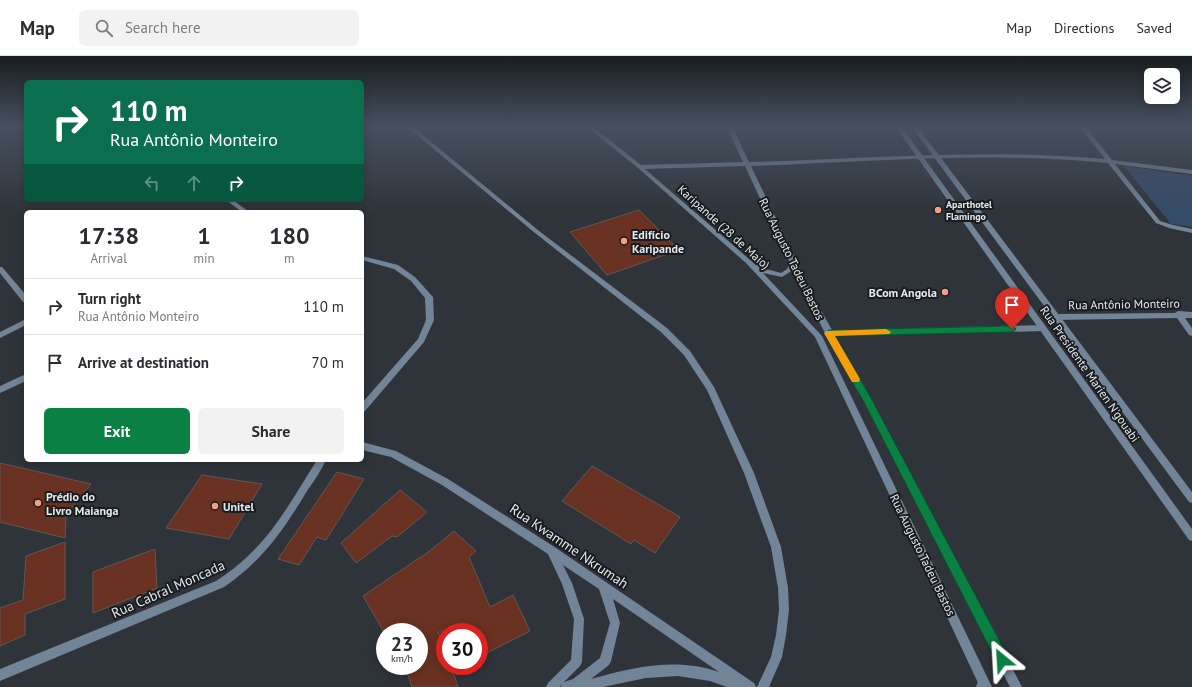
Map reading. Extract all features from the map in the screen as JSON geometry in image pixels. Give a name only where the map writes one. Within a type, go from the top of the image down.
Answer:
[{"type":"street","points":[[445,155],[537,232],[664,330],[687,353],[711,389],[749,473],[776,547],[783,588],[784,610],[781,635],[776,657],[764,687]]},
{"type":"street","name":"Karipande (28 de Maio)","points":[[626,155],[748,262],[818,336]]},
{"type":"street","name":"Rua Augusto Tadeu Bastos","points":[[743,155],[793,264],[829,333],[868,401],[1016,687]]},
{"type":"street","points":[[1105,155],[1158,222],[1171,228],[1192,231]]},
{"type":"street","points":[[640,167],[937,156],[1022,156],[1110,162],[1192,172]]},
{"type":"street","name":"Rua Presidente Marien N'gouabi","points":[[937,156],[1192,499]]},
{"type":"street","name":"Rua Presidente Marien N'gouabi","points":[[920,157],[1192,538]]},
{"type":"street","points":[[232,202],[243,210]]},
{"type":"street","points":[[364,259],[396,267],[412,278],[429,297],[430,320],[421,340],[364,407]]},
{"type":"street","points":[[748,262],[764,271],[782,275],[790,270],[793,264]]},
{"type":"street","points":[[0,269],[24,298]]},
{"type":"street","points":[[1178,314],[1192,332]]},
{"type":"street","name":"Rua Antônio Monteiro","points":[[1056,317],[1178,314],[1192,315]]},
{"type":"street","points":[[0,335],[24,323]]},
{"type":"street","points":[[829,333],[1043,328]]},
{"type":"street","name":"Rua Augusto Tadeu Bastos","points":[[818,336],[984,685]]},
{"type":"street","points":[[0,390],[24,378]]},
{"type":"street","name":"Rua Kwamme Nkrumah","points":[[364,447],[393,454],[445,482],[552,551],[750,687]]},
{"type":"street","name":"Rua Cabral Moncada","points":[[0,675],[213,588],[234,576],[266,546],[321,462]]},
{"type":"street","points":[[552,551],[567,583],[578,619],[576,662],[552,687]]},
{"type":"street","points":[[567,687],[577,682],[605,660],[615,623],[604,588]]},
{"type":"street","points":[[583,687],[630,674],[676,670],[709,675],[742,687]]},
{"type":"shaded area","points":[[1124,166],[1192,176],[1192,227],[1171,224]]},
{"type":"building","name":"Edifício Karipande","points":[[639,210],[679,250],[607,275],[570,232]]},
{"type":"building","name":"Prédio do Livro Maianga","points":[[0,463],[91,484],[66,515],[65,538],[0,522]]},
{"type":"building","points":[[592,466],[680,517],[655,553],[634,540],[631,544],[562,501]]},
{"type":"building","points":[[337,472],[364,479],[326,540],[317,537],[299,565],[278,559]]},
{"type":"building","name":"Unitel","points":[[202,475],[262,484],[229,539],[166,528]]},
{"type":"building","points":[[400,490],[427,512],[397,537],[392,536],[356,563],[341,543]]},
{"type":"building","points":[[454,531],[476,551],[469,557],[490,607],[513,595],[530,631],[488,652],[488,623],[436,623],[436,675],[454,675],[458,687],[412,687],[408,675],[428,675],[428,623],[379,623],[363,596],[431,550]]},
{"type":"building","points":[[65,542],[65,599],[25,614],[25,635],[0,646],[0,608],[23,600],[26,556]]},
{"type":"building","points":[[155,549],[157,588],[93,613],[93,572]]},
{"type":"slow traffic","points":[[855,379],[829,333],[886,332]]},
{"type":"place","name":"Aparthotel Flamingo","points":[[938,210]]},
{"type":"place","name":"Edifício Karipande","points":[[624,241]]},
{"type":"place","name":"BCom Angola","points":[[945,292]]},
{"type":"place","name":"Prédio do Livro Maianga","points":[[38,503]]},
{"type":"place","name":"Unitel","points":[[215,506]]},
{"type":"route","points":[[1002,660],[868,401],[829,333],[1012,329]]}]
